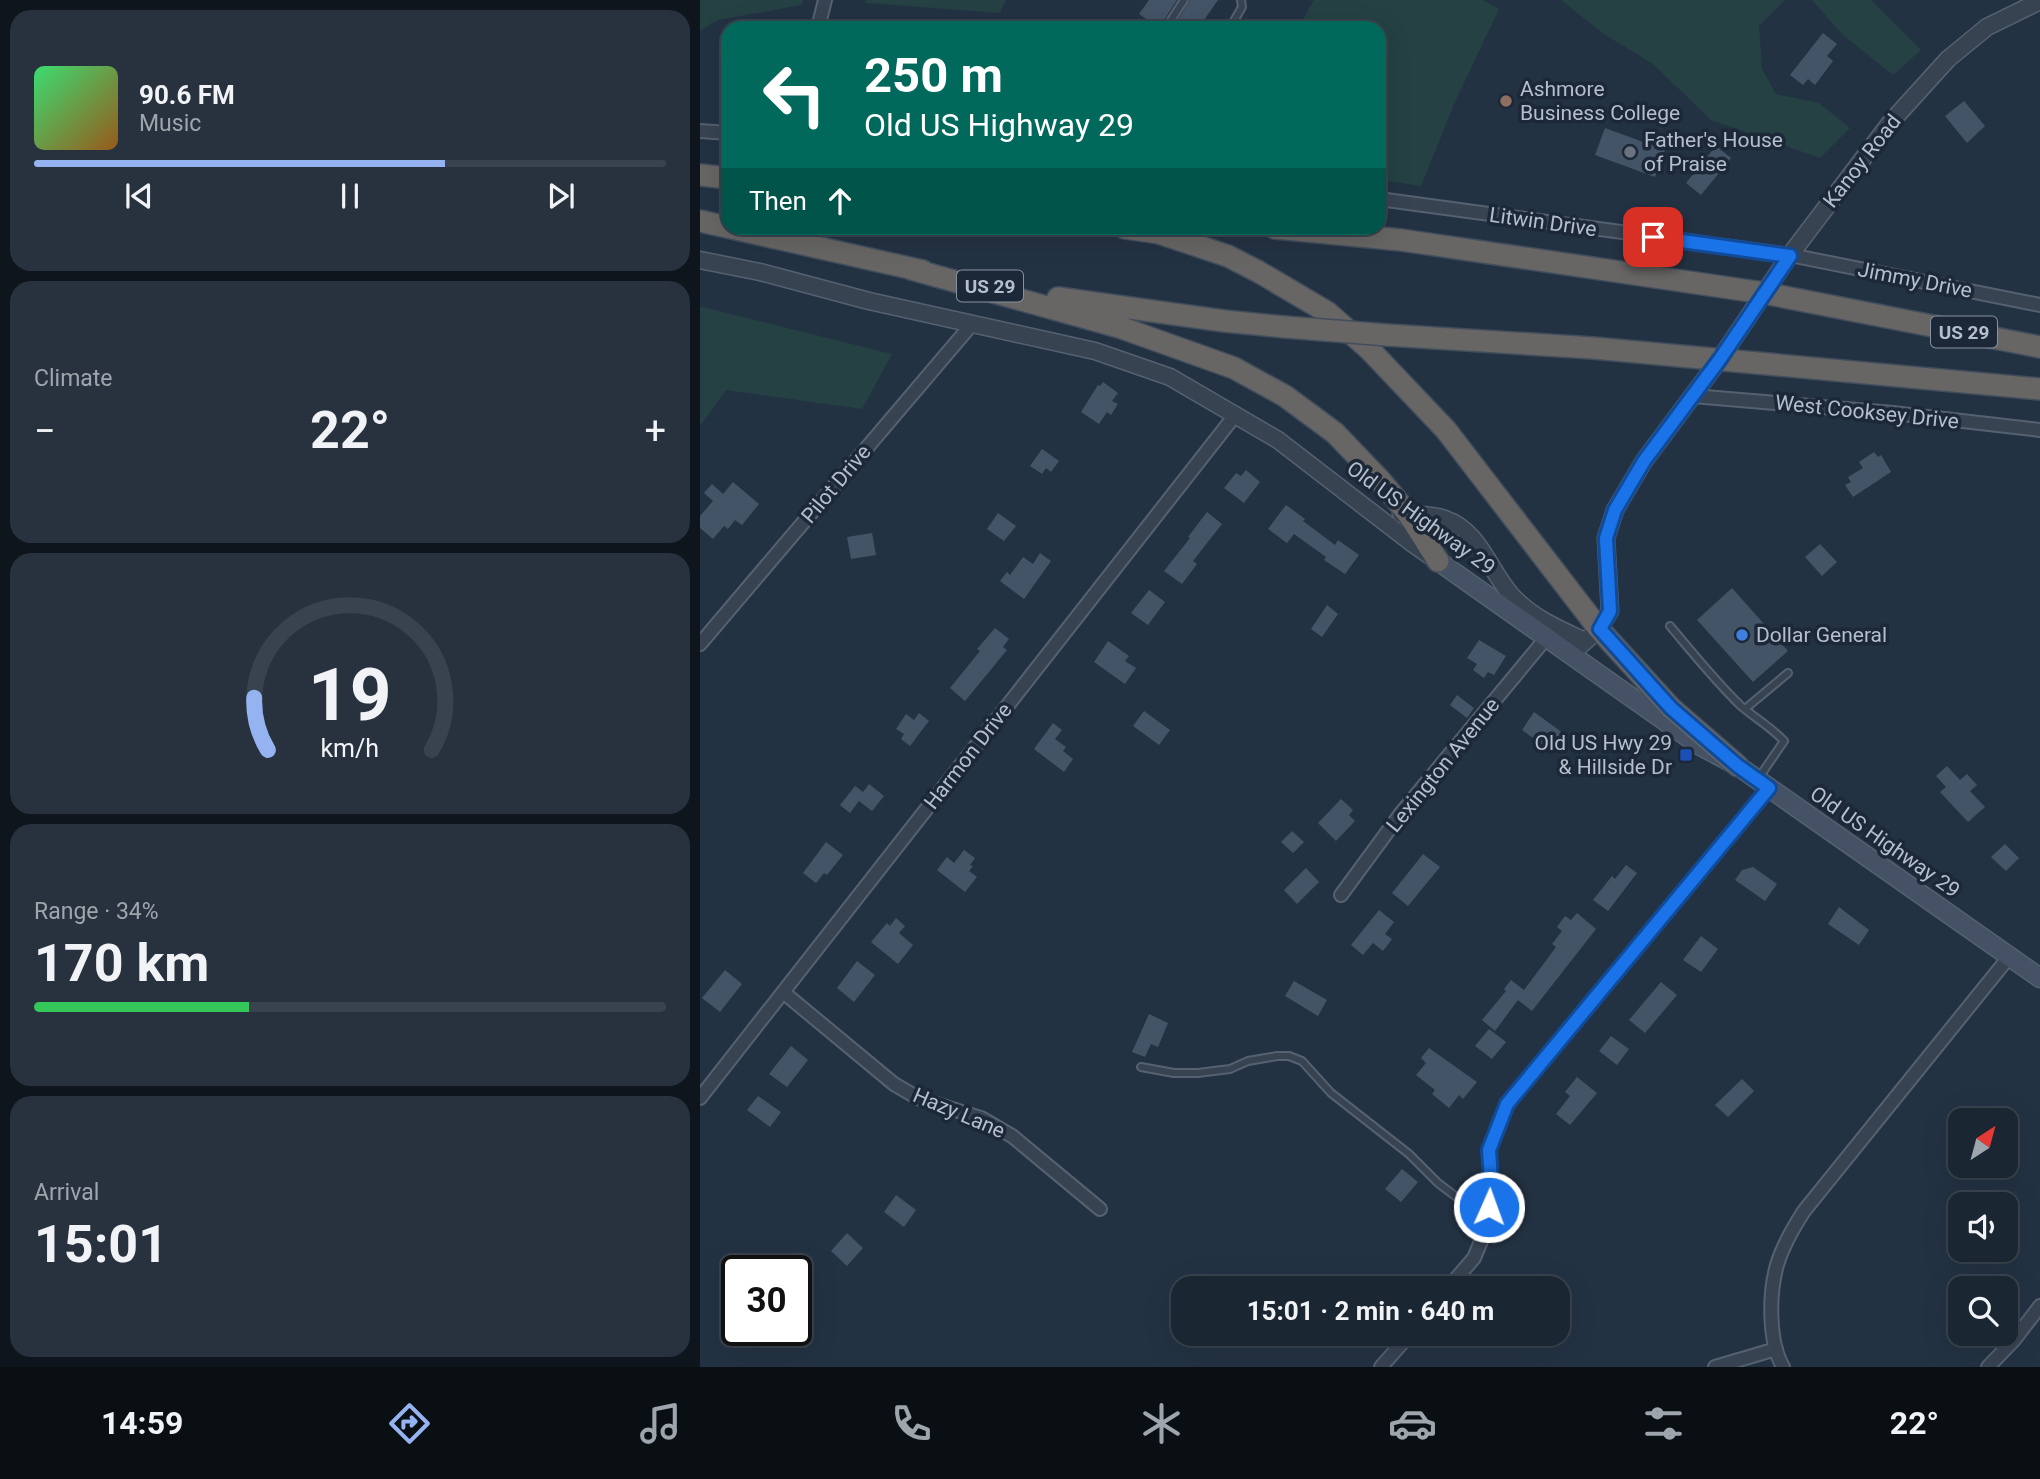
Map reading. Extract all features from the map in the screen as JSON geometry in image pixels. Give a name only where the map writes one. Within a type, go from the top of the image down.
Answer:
[{"type":"highway","points":[[700,175],[721,176]]},
{"type":"highway","name":"US 29","points":[[700,221],[721,226]]},
{"type":"highway","name":"US 29","points":[[762,235],[998,288],[1103,305],[1285,327],[1593,348],[2040,389]]},
{"type":"highway","points":[[1165,235],[1228,256],[1259,272],[1327,312],[1369,349],[1446,430],[1592,635],[1738,766]]},
{"type":"highway","name":"US 29","points":[[1348,235],[1401,240],[1765,293],[2040,347]]},
{"type":"highway","points":[[911,269],[1122,328],[1234,368],[1285,396],[1335,433],[1380,480],[1409,515],[1438,561]]},
{"type":"main road","name":"Old US Highway 29","points":[[1438,561],[1699,746],[1738,766],[2040,978]]},
{"type":"street","points":[[820,21],[825,0]]},
{"type":"street","name":"Kanoy Road","points":[[1592,635],[1610,611],[1606,538],[1615,510],[1644,461],[1720,359],[1790,256],[1890,123],[1948,59],[1987,27],[2040,1]]},
{"type":"street","points":[[700,131],[721,132]]},
{"type":"street","name":"Litwin Drive","points":[[1386,200],[1790,256]]},
{"type":"street","name":"Jimmy Drive","points":[[1790,256],[2040,305]]},
{"type":"street","name":"Old US Highway 29","points":[[700,260],[1095,351],[1170,377],[1278,440],[1438,561]]},
{"type":"street","name":"Pilot Drive","points":[[700,644],[972,324]]},
{"type":"street","name":"West Cooksey Drive","points":[[1693,396],[1893,413],[2040,430]]},
{"type":"street","name":"Harmon Drive","points":[[700,1098],[1236,414]]},
{"type":"street","points":[[1371,510],[1442,518],[1462,528],[1521,604],[1547,624],[1592,635]]},
{"type":"street","points":[[1571,654],[1592,635]]},
{"type":"street","name":"Lexington Avenue","points":[[1341,895],[1402,812],[1547,637]]},
{"type":"street","points":[[1458,1276],[1474,1258],[1489,1222],[1489,1150],[1507,1104],[1763,784]]},
{"type":"street","points":[[1783,1367],[1776,1349],[1771,1307],[1776,1266],[1787,1238],[1804,1210],[2009,957]]},
{"type":"street","name":"Hazy Lane","points":[[783,992],[894,1083],[918,1098],[981,1118],[1012,1136],[1100,1209]]},
{"type":"street","points":[[1988,1367],[2014,1340],[2040,1306]]},
{"type":"street","points":[[1381,1367],[1399,1346]]},
{"type":"street","points":[[1715,1367],[1776,1349]]},
{"type":"lane","points":[[1170,21],[1184,0]]},
{"type":"lane","points":[[1234,21],[1242,7],[1241,0]]},
{"type":"lane","points":[[1670,626],[1723,689],[1784,741],[1763,784]]},
{"type":"lane","points":[[1745,709],[1788,673]]},
{"type":"lane","points":[[1141,1067],[1186,1073],[1230,1069],[1248,1061],[1277,1056],[1289,1056],[1302,1061],[1331,1093],[1409,1154],[1438,1183],[1467,1205],[1489,1207]]},
{"type":"green space","points":[[700,0],[803,0],[801,5],[719,20],[700,30]]},
{"type":"green space","points":[[866,0],[1006,0],[1000,13],[865,3]]},
{"type":"green space","points":[[1314,0],[1483,0],[1499,9],[1455,102],[1421,186],[1386,181],[1386,21],[1302,21]]},
{"type":"green space","points":[[1561,0],[1785,0],[1759,26],[1762,69],[1776,94],[1819,103],[1850,128],[1820,158],[1711,120],[1653,64],[1604,34]]},
{"type":"green space","points":[[1812,0],[1871,0],[1921,50],[1893,75],[1842,34]]},
{"type":"green space","points":[[700,307],[892,354],[862,409],[726,390],[700,426]]},
{"type":"building","points":[[1149,0],[1177,0],[1164,21],[1149,21],[1139,14]]},
{"type":"building","points":[[1190,0],[1218,0],[1206,21],[1177,21]]},
{"type":"building","points":[[1823,33],[1837,44],[1827,56],[1833,61],[1815,85],[1808,79],[1803,85],[1790,75]]},
{"type":"building","points":[[1964,101],[1985,126],[1967,143],[1945,116]]},
{"type":"building","name":"Father's House of Praise","points":[[1605,128],[1665,150],[1655,177],[1595,155]]},
{"type":"building","points":[[1716,146],[1731,158],[1701,195],[1686,183]]},
{"type":"building","points":[[1103,382],[1118,393],[1112,401],[1118,404],[1111,415],[1107,412],[1099,424],[1081,412],[1098,385]]},
{"type":"building","points":[[1042,449],[1059,461],[1051,472],[1046,468],[1042,474],[1030,466]]},
{"type":"building","points":[[1874,452],[1878,457],[1881,455],[1891,472],[1853,497],[1845,485],[1851,482],[1848,477],[1863,468],[1859,462]]},
{"type":"building","points":[[1246,470],[1260,482],[1244,503],[1224,488],[1236,473],[1241,476]]},
{"type":"building","points":[[733,482],[759,504],[742,525],[735,520],[728,529],[724,526],[713,539],[700,528],[700,516],[713,501],[704,493],[712,484],[723,494]]},
{"type":"building","points":[[1286,505],[1335,545],[1338,540],[1359,555],[1345,574],[1294,534],[1287,543],[1268,529]]},
{"type":"building","points":[[1207,512],[1222,524],[1193,561],[1197,564],[1182,584],[1164,571]]},
{"type":"building","points":[[998,513],[1016,526],[1004,541],[987,529]]},
{"type":"building","points":[[872,533],[876,555],[851,559],[847,537]]},
{"type":"building","points":[[1820,544],[1837,562],[1822,576],[1805,557]]},
{"type":"building","points":[[1040,553],[1051,561],[1024,599],[1000,581],[1007,572],[1010,575],[1023,557],[1033,564]]},
{"type":"building","name":"Dollar General","points":[[1732,588],[1788,651],[1753,682],[1697,620]]},
{"type":"building","points":[[1149,590],[1165,602],[1148,625],[1131,613]]},
{"type":"building","points":[[1327,605],[1338,614],[1322,637],[1311,629]]},
{"type":"building","points":[[995,628],[1009,639],[1003,647],[1007,650],[965,701],[950,688]]},
{"type":"building","points":[[1479,640],[1506,656],[1494,675],[1488,672],[1484,678],[1473,670],[1477,664],[1467,658]]},
{"type":"building","points":[[1108,641],[1129,656],[1125,661],[1136,668],[1125,684],[1094,662]]},
{"type":"building","points":[[1457,695],[1474,708],[1467,718],[1450,705]]},
{"type":"building","points":[[1144,711],[1170,730],[1159,745],[1133,726]]},
{"type":"building","points":[[1534,712],[1567,736],[1554,753],[1522,730]]},
{"type":"building","points":[[919,713],[929,721],[910,746],[901,739],[904,734],[896,729],[906,714],[914,720]]},
{"type":"building","points":[[1053,723],[1062,730],[1055,739],[1066,747],[1063,751],[1073,759],[1064,772],[1034,749]]},
{"type":"building","points":[[1947,766],[1960,780],[1967,774],[1977,785],[1970,791],[1985,807],[1968,822],[1940,792],[1946,787],[1936,776]]},
{"type":"building","points":[[869,784],[884,796],[872,811],[859,801],[850,813],[840,805],[855,786],[863,792]]},
{"type":"building","points":[[1341,799],[1353,810],[1349,815],[1355,821],[1336,841],[1318,823]]},
{"type":"building","points":[[1292,831],[1304,842],[1293,853],[1281,842]]},
{"type":"building","points":[[826,842],[843,855],[827,875],[824,873],[816,883],[803,873]]},
{"type":"building","points":[[2005,844],[2019,858],[2006,871],[1991,857]]},
{"type":"building","points":[[964,850],[975,858],[969,871],[977,877],[965,892],[937,870],[947,857],[954,863]]},
{"type":"building","points":[[1423,854],[1440,867],[1408,906],[1392,893]]},
{"type":"building","points":[[1626,865],[1637,873],[1608,911],[1593,900],[1612,876],[1615,879]]},
{"type":"building","points":[[1753,867],[1777,884],[1765,901],[1735,880],[1742,870]]},
{"type":"building","points":[[1306,868],[1319,882],[1297,904],[1284,890]]},
{"type":"building","points":[[1839,907],[1869,930],[1859,945],[1828,924]]},
{"type":"building","points":[[1379,910],[1394,922],[1385,934],[1392,939],[1383,951],[1373,943],[1363,955],[1351,945]]},
{"type":"building","points":[[1577,913],[1596,929],[1532,1011],[1518,1000],[1495,1031],[1482,1020],[1506,991],[1504,989],[1511,980],[1524,990],[1556,947],[1552,944],[1562,931],[1557,927],[1565,916],[1571,920]]},
{"type":"building","points":[[896,918],[905,926],[899,933],[913,945],[898,964],[871,942],[887,923],[890,926]]},
{"type":"building","points":[[1701,936],[1718,949],[1701,972],[1683,960]]},
{"type":"building","points":[[857,961],[875,975],[854,1002],[837,988]]},
{"type":"building","points":[[725,970],[742,984],[720,1012],[702,998]]},
{"type":"building","points":[[1294,981],[1327,1000],[1318,1016],[1285,996]]},
{"type":"building","points":[[1661,982],[1677,995],[1645,1033],[1629,1020]]},
{"type":"building","points":[[1149,1014],[1168,1023],[1158,1047],[1151,1044],[1145,1057],[1132,1052]]},
{"type":"building","points":[[1489,1029],[1506,1042],[1492,1059],[1475,1046]]},
{"type":"building","points":[[1611,1036],[1629,1049],[1617,1065],[1599,1051]]},
{"type":"building","points":[[791,1046],[808,1060],[787,1087],[769,1074]]},
{"type":"building","points":[[1429,1048],[1477,1082],[1463,1099],[1459,1095],[1449,1108],[1432,1094],[1435,1090],[1416,1075],[1426,1063],[1421,1058]]},
{"type":"building","points":[[1577,1077],[1597,1093],[1570,1125],[1556,1114],[1570,1096],[1565,1092]]},
{"type":"building","points":[[1742,1079],[1754,1091],[1728,1117],[1715,1105]]},
{"type":"building","points":[[758,1096],[781,1112],[770,1127],[747,1110]]},
{"type":"building","points":[[1402,1169],[1418,1182],[1401,1202],[1385,1189]]},
{"type":"building","points":[[896,1195],[916,1210],[904,1227],[884,1212]]},
{"type":"building","points":[[847,1233],[863,1248],[847,1266],[831,1251]]},
{"type":"place","name":"Ashmore Business College","points":[[1506,101]]},
{"type":"place","name":"Father's House of Praise","points":[[1630,152]]},
{"type":"place","name":"Dollar General","points":[[1742,635]]},
{"type":"place","name":"Old US Hwy 29 & Hillside Dr","points":[[1686,755]]},
{"type":"route","points":[[1489,1207],[1489,1150],[1507,1104],[1769,788],[1738,766],[1671,708],[1600,629],[1610,611],[1606,538],[1615,510],[1644,461],[1720,359],[1790,256],[1653,237]]}]
